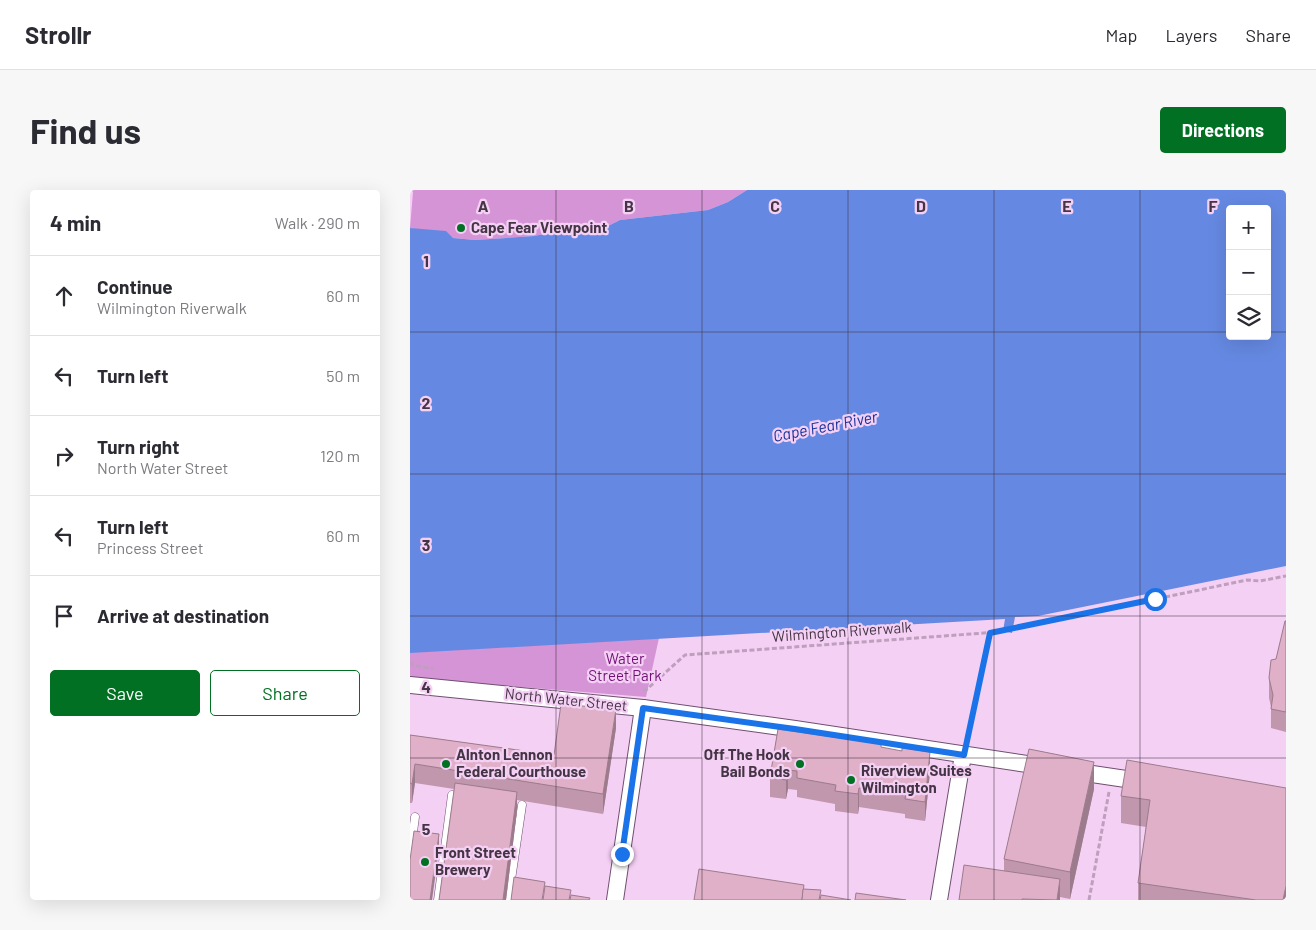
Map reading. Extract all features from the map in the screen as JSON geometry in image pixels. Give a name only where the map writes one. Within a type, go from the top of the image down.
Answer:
[{"type":"street","name":"North Water Street","points":[[410,685],[643,708],[1166,785]]},
{"type":"street","points":[[615,900],[643,708]]},
{"type":"street","points":[[939,900],[964,755]]},
{"type":"lane","points":[[438,900],[452,795]]},
{"type":"lane","points":[[508,900],[522,805]]},
{"type":"lane","points":[[410,854],[415,817]]},
{"type":"path","name":"Wilmington Riverwalk","points":[[636,690],[646,690],[685,655],[990,633],[1247,580],[1260,581],[1286,576]]},
{"type":"path","points":[[964,755],[990,633]]},
{"type":"path","points":[[410,662],[413,665],[441,670]]},
{"type":"path","points":[[1088,900],[1112,777]]},
{"type":"green space","points":[[411,190],[747,190],[728,202],[708,210],[620,220],[604,228],[582,227],[534,236],[475,240],[453,238],[410,228],[413,192]]},
{"type":"green space","name":"Water Street Park","points":[[659,638],[646,697],[410,678],[410,652]]},
{"type":"water","name":"Cape Fear River","points":[[747,190],[1286,190],[1286,566],[1038,616],[1015,617],[1012,633],[1003,631],[1005,619],[410,653],[410,228],[446,231],[453,238],[475,240],[534,236],[582,227],[604,228],[620,220],[708,210],[728,202]]},
{"type":"building","points":[[1285,621],[1286,712],[1271,709],[1273,695],[1269,678],[1271,660],[1276,659]]},
{"type":"building","points":[[561,704],[616,709],[603,794],[415,764],[412,784],[410,783],[410,735],[554,755]]},
{"type":"building","points":[[778,729],[881,744],[881,747],[902,751],[902,748],[930,752],[925,802],[905,799],[906,794],[859,788],[858,794],[835,791],[836,785],[797,778],[797,771],[788,770],[786,780],[770,777]]},
{"type":"building","points":[[1029,749],[1094,762],[1070,872],[1004,859]]},
{"type":"building","points":[[1127,760],[1286,788],[1286,886],[1283,900],[1256,900],[1138,883],[1150,800],[1121,796]]},
{"type":"building","points":[[455,783],[517,792],[503,900],[439,900]]},
{"type":"building","name":"Front Street Brewery","points":[[414,831],[439,834],[430,900],[410,900],[410,860]]},
{"type":"building","points":[[964,865],[1060,879],[1057,900],[959,900]]},
{"type":"building","points":[[699,869],[804,885],[802,900],[694,900]]},
{"type":"building","points":[[514,877],[545,882],[542,900],[511,900]]},
{"type":"building","points":[[545,886],[571,890],[569,900],[543,900]]},
{"type":"building","points":[[803,889],[821,890],[819,900],[802,900]]},
{"type":"building","points":[[856,893],[906,900],[855,900]]},
{"type":"building","points":[[571,895],[590,898],[589,900],[570,900]]},
{"type":"building","points":[[821,895],[851,900],[820,900]]},
{"type":"place","name":"Cape Fear Viewpoint","points":[[461,228]]},
{"type":"place","name":"Alnton Lennon Federal Courthouse","points":[[446,764]]},
{"type":"place","name":"Off The Hook Bail Bonds","points":[[800,764]]},
{"type":"place","name":"Riverview Suites Wilmington","points":[[851,780]]},
{"type":"place","name":"Front Street Brewery","points":[[425,862]]},
{"type":"route","points":[[622,854],[643,708],[964,755],[990,633],[1155,599]]}]
